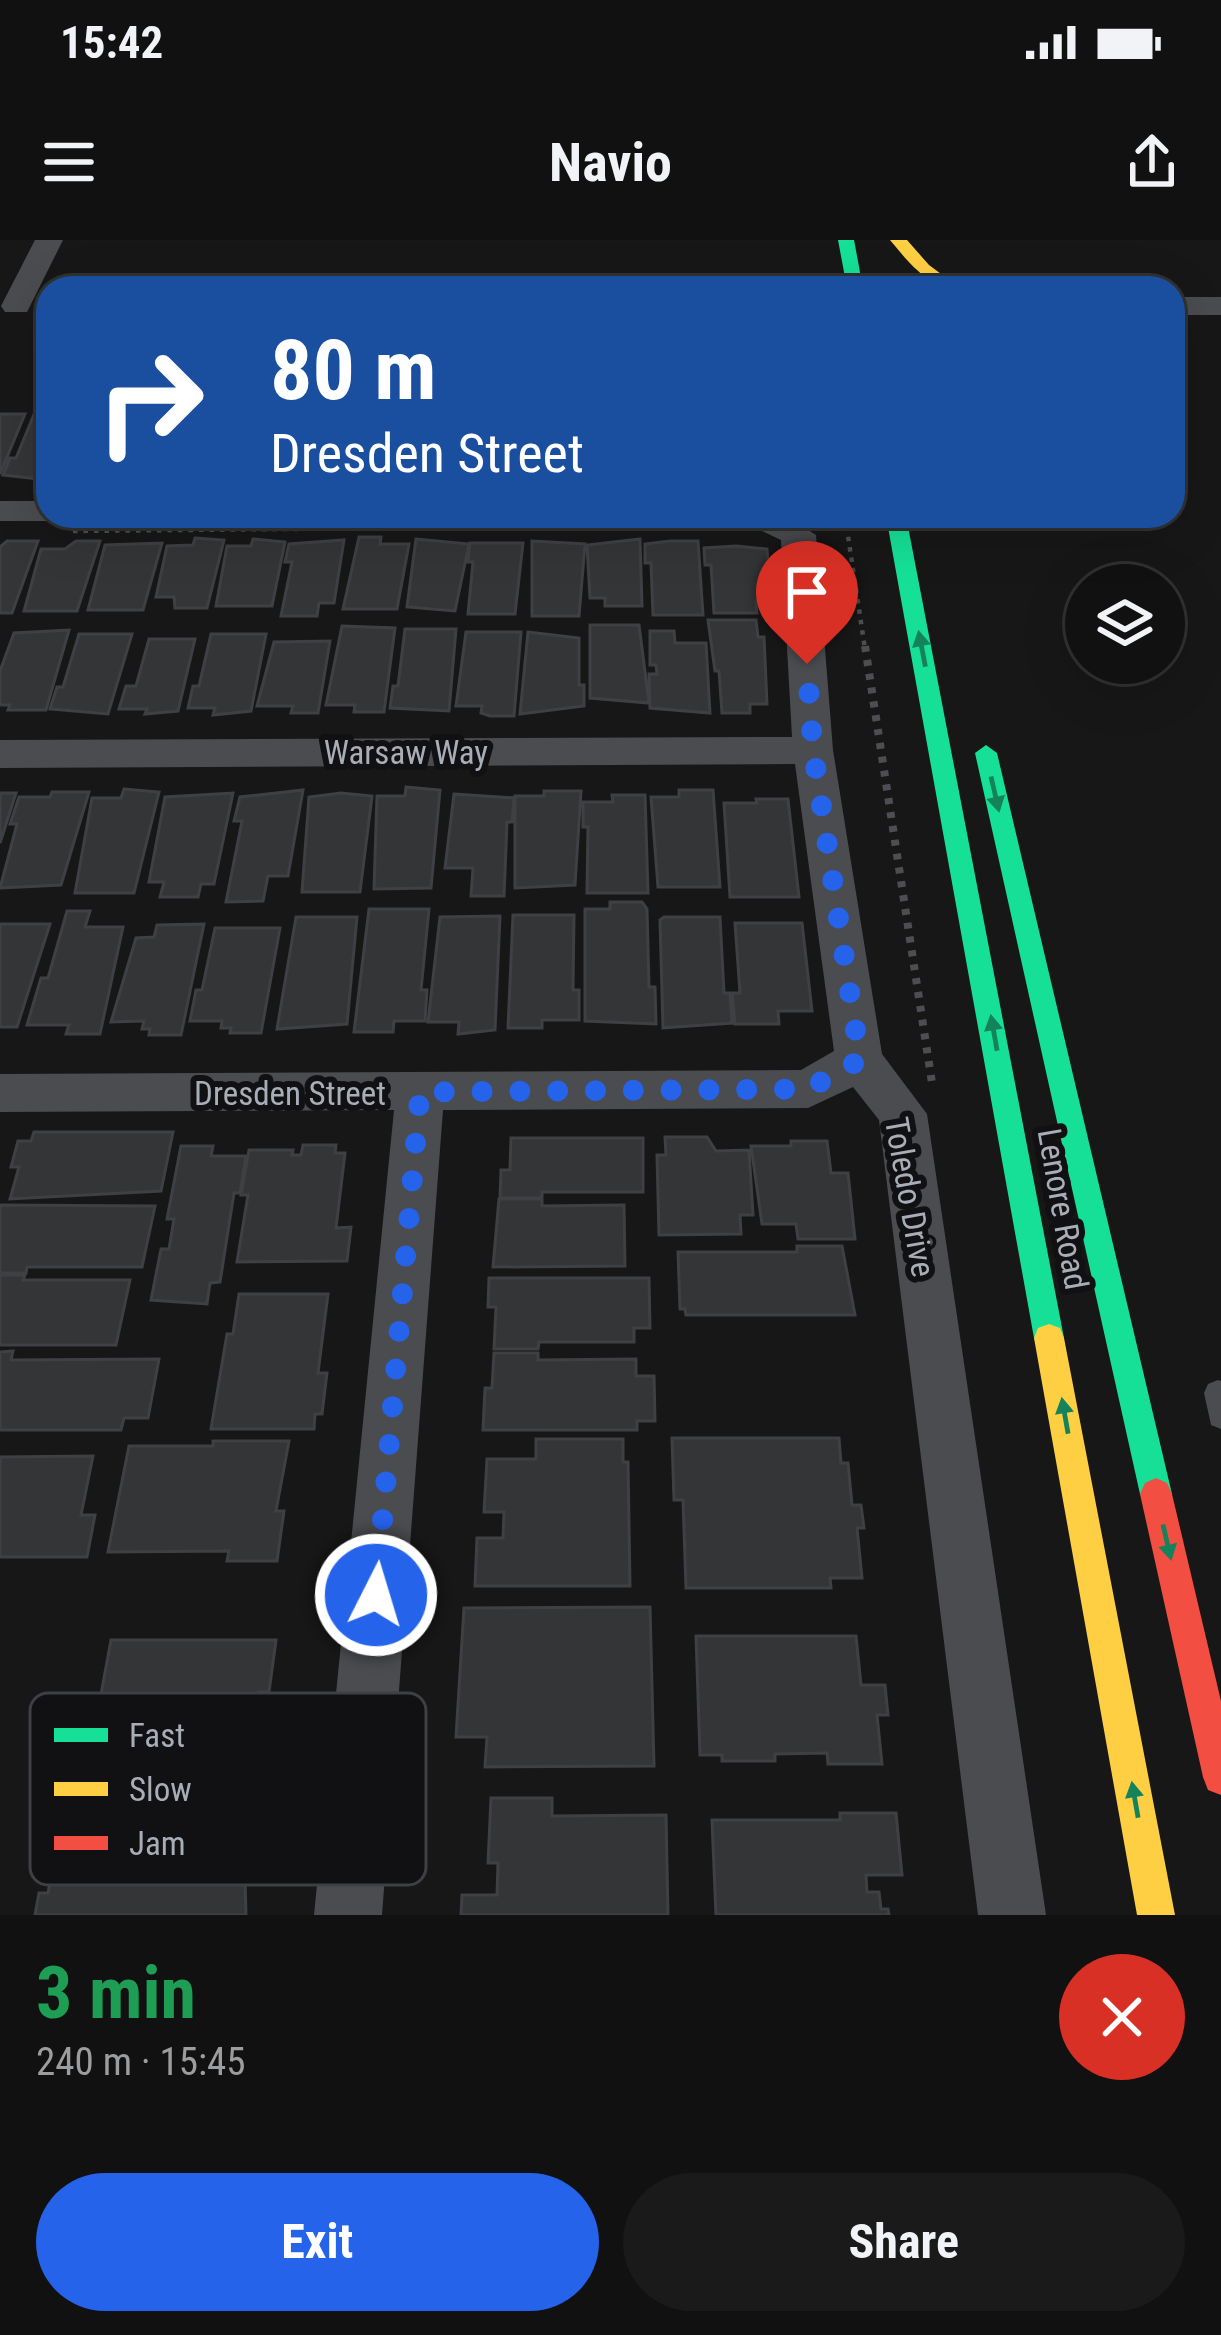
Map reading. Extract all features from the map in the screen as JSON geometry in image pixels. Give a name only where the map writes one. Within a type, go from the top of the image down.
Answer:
[{"type":"street","points":[[8,306],[49,240]]},
{"type":"street","points":[[862,260],[923,268],[935,276]]},
{"type":"street","points":[[1185,306],[1221,306]]},
{"type":"street","points":[[0,511],[36,517]]},
{"type":"street","name":"Toledo Drive","points":[[774,528],[798,535],[813,750],[860,1060],[903,1114],[1012,1915]]},
{"type":"street","name":"Lenore Road","points":[[898,528],[1156,1915]]},
{"type":"street","name":"Lenore Road","points":[[980,726],[1221,1777]]},
{"type":"street","name":"Warsaw Way","points":[[0,754],[813,750]]},
{"type":"street","name":"Dresden Street","points":[[0,1094],[808,1089],[860,1060]]},
{"type":"street","points":[[367,1693],[420,1092]]},
{"type":"street","points":[[348,1915],[351,1885]]},
{"type":"building","points":[[36,412],[36,479],[3,475],[10,458],[16,458]]},
{"type":"building","points":[[0,414],[25,414],[0,474]]},
{"type":"building","points":[[359,537],[381,537],[380,544],[409,544],[397,609],[343,609]]},
{"type":"building","points":[[195,538],[224,540],[207,608],[175,608],[174,597],[156,597],[167,546],[193,545]]},
{"type":"building","points":[[253,539],[285,542],[272,606],[216,606],[227,546],[251,546]]},
{"type":"building","points":[[416,539],[469,544],[455,611],[407,607]]},
{"type":"building","points":[[640,539],[642,606],[605,606],[605,598],[590,598],[587,545]]},
{"type":"building","points":[[344,540],[334,603],[319,603],[317,616],[281,616],[292,562],[285,562],[289,544]]},
{"type":"building","points":[[7,541],[38,541],[12,613],[0,613],[0,547]]},
{"type":"building","points":[[76,541],[100,541],[77,611],[24,611],[41,549],[65,549]]},
{"type":"building","points":[[532,541],[585,544],[579,616],[532,616]]},
{"type":"building","points":[[698,541],[703,615],[653,615],[651,563],[645,563],[645,544]]},
{"type":"building","points":[[162,543],[143,610],[88,610],[105,545]]},
{"type":"building","points":[[470,543],[523,543],[515,614],[468,614]]},
{"type":"building","points":[[704,548],[767,549],[772,601],[756,601],[757,613],[714,613],[711,565],[705,565]]},
{"type":"building","points":[[708,620],[756,620],[758,637],[764,637],[767,704],[750,704],[750,713],[722,713]]},
{"type":"building","points":[[590,625],[639,625],[649,703],[590,698]]},
{"type":"building","points":[[342,626],[395,628],[384,712],[326,705]]},
{"type":"building","points":[[405,629],[456,629],[449,711],[390,708],[393,686],[398,686]]},
{"type":"building","points":[[69,630],[46,710],[8,710],[10,705],[0,705],[0,671],[14,633]]},
{"type":"building","points":[[650,631],[674,631],[675,643],[706,643],[710,713],[650,708],[649,674],[657,674],[656,665],[650,665]]},
{"type":"building","points":[[466,632],[521,632],[514,716],[490,716],[481,713],[482,706],[456,706]]},
{"type":"building","points":[[528,632],[579,638],[584,706],[520,714]]},
{"type":"building","points":[[79,634],[132,634],[108,714],[50,709],[57,687],[63,687]]},
{"type":"building","points":[[211,634],[266,634],[251,711],[213,715],[215,708],[188,708],[193,686],[199,686]]},
{"type":"building","points":[[149,639],[195,639],[178,711],[145,714],[147,709],[119,709],[126,686],[136,686]]},
{"type":"building","points":[[330,641],[318,713],[291,713],[293,706],[257,706],[274,642]]},
{"type":"building","points":[[406,787],[440,790],[431,888],[374,889],[377,796],[405,796]]},
{"type":"building","points":[[124,789],[159,792],[134,893],[75,893],[92,798],[121,798]]},
{"type":"building","points":[[303,790],[288,876],[268,876],[263,901],[226,902],[242,821],[234,821],[240,797]]},
{"type":"building","points":[[679,790],[713,790],[720,887],[658,887],[651,797],[679,797]]},
{"type":"building","points":[[544,791],[581,791],[575,885],[515,888],[515,796],[544,796]]},
{"type":"building","points":[[52,792],[89,792],[61,885],[0,888],[19,797],[50,797]]},
{"type":"building","points":[[0,793],[16,793],[0,843]]},
{"type":"building","points":[[233,793],[214,884],[201,884],[198,897],[160,897],[164,882],[149,882],[165,797]]},
{"type":"building","points":[[454,794],[514,798],[512,822],[507,822],[504,896],[471,896],[473,868],[445,868]]},
{"type":"building","points":[[612,795],[645,795],[648,893],[587,893],[588,827],[583,827],[583,802],[613,802]]},
{"type":"building","points":[[372,796],[360,892],[302,892],[309,797]]},
{"type":"building","points":[[756,799],[788,799],[799,897],[730,897],[724,803],[757,803]]},
{"type":"building","points":[[610,902],[642,902],[647,909],[649,987],[655,987],[656,1024],[585,1021],[585,909],[610,909]]},
{"type":"building","points":[[369,909],[429,909],[421,990],[427,990],[425,1021],[394,1021],[393,1032],[354,1032]]},
{"type":"building","points":[[67,911],[90,911],[85,927],[123,927],[100,1034],[66,1034],[69,1025],[27,1025],[41,978],[48,978]]},
{"type":"building","points":[[513,915],[574,915],[573,990],[579,990],[579,1020],[542,1020],[542,1028],[508,1028]]},
{"type":"building","points":[[500,916],[495,1030],[458,1034],[459,1022],[428,1022],[440,917]]},
{"type":"building","points":[[296,917],[357,917],[347,1024],[277,1029]]},
{"type":"building","points":[[720,917],[724,993],[730,993],[732,1023],[663,1028],[660,920]]},
{"type":"building","points":[[735,923],[802,923],[812,1011],[778,1011],[779,1024],[735,1024],[732,993],[740,993]]},
{"type":"building","points":[[0,924],[50,924],[17,1027],[0,1027]]},
{"type":"building","points":[[204,924],[181,1035],[149,1035],[150,1029],[142,1029],[144,1021],[111,1022],[136,938],[154,937],[157,925]]},
{"type":"building","points":[[215,928],[280,928],[261,1033],[230,1033],[231,1028],[221,1028],[222,1021],[190,1021]]},
{"type":"building","points":[[34,1132],[173,1132],[161,1191],[10,1199],[19,1167],[11,1167],[18,1141],[31,1141]]},
{"type":"building","points":[[665,1137],[707,1137],[716,1151],[749,1150],[753,1215],[740,1215],[741,1234],[659,1235],[657,1155],[666,1155]]},
{"type":"building","points":[[511,1138],[643,1138],[643,1192],[542,1192],[542,1198],[500,1198],[501,1170],[510,1170]]},
{"type":"building","points":[[791,1141],[827,1141],[831,1173],[848,1173],[855,1239],[798,1239],[796,1224],[762,1224],[751,1146],[791,1146]]},
{"type":"building","points":[[303,1145],[336,1145],[335,1153],[345,1153],[336,1228],[351,1227],[347,1261],[237,1262],[248,1195],[241,1195],[249,1150],[293,1150],[292,1155],[301,1155]]},
{"type":"building","points":[[181,1146],[213,1146],[211,1156],[246,1156],[240,1193],[234,1193],[220,1282],[210,1283],[207,1304],[151,1300],[161,1249],[169,1249],[174,1219],[167,1219]]},
{"type":"building","points":[[499,1199],[542,1199],[542,1206],[624,1205],[625,1266],[493,1267]]},
{"type":"building","points":[[0,1205],[155,1206],[142,1267],[27,1267],[26,1273],[0,1273]]},
{"type":"building","points":[[797,1246],[842,1246],[855,1315],[686,1315],[680,1309],[678,1252],[797,1252]]},
{"type":"building","points":[[0,1275],[25,1275],[23,1280],[130,1280],[116,1345],[0,1345]]},
{"type":"building","points":[[489,1278],[649,1278],[650,1328],[634,1328],[634,1342],[539,1342],[538,1349],[494,1349],[496,1307],[488,1307]]},
{"type":"building","points":[[239,1294],[328,1294],[318,1373],[327,1373],[322,1414],[315,1414],[314,1429],[211,1429],[227,1334],[233,1334]]},
{"type":"building","points":[[13,1351],[11,1360],[159,1359],[148,1418],[124,1418],[121,1430],[0,1430],[0,1352]]},
{"type":"building","points":[[494,1353],[538,1353],[538,1360],[636,1359],[636,1376],[654,1376],[655,1421],[637,1421],[637,1430],[483,1430],[485,1388],[492,1388]]},
{"type":"building","points":[[672,1438],[839,1438],[841,1463],[848,1463],[852,1505],[861,1505],[864,1528],[857,1528],[862,1578],[830,1578],[831,1588],[686,1588],[683,1500],[674,1500]]},
{"type":"building","points":[[536,1439],[623,1439],[623,1462],[628,1462],[630,1586],[475,1586],[477,1538],[503,1538],[504,1512],[484,1512],[487,1459],[536,1459]]},
{"type":"building","points":[[213,1441],[289,1441],[276,1511],[284,1511],[277,1561],[227,1561],[229,1551],[108,1552],[129,1446],[213,1446]]},
{"type":"building","points":[[93,1456],[81,1515],[95,1515],[87,1557],[0,1557],[0,1457]]},
{"type":"building","points":[[650,1607],[654,1766],[485,1767],[487,1737],[456,1737],[464,1608]]},
{"type":"building","points":[[696,1636],[856,1636],[861,1685],[885,1685],[888,1715],[877,1715],[882,1764],[828,1764],[827,1753],[775,1754],[775,1761],[722,1761],[722,1755],[700,1755]]},
{"type":"building","points":[[111,1640],[276,1640],[269,1692],[101,1693]]},
{"type":"building","points":[[491,1798],[552,1798],[552,1816],[666,1815],[668,1915],[461,1915],[462,1895],[497,1895],[498,1863],[488,1863]]},
{"type":"building","points":[[840,1813],[896,1813],[902,1875],[866,1875],[867,1892],[879,1892],[881,1909],[888,1909],[889,1915],[716,1915],[712,1820],[840,1820]]},
{"type":"building","points":[[49,1885],[245,1885],[246,1915],[35,1915],[39,1893],[48,1893]]},
{"type":"traffic: fast","points":[[846,240],[853,276]]},
{"type":"traffic: fast","points":[[898,528],[1049,1338]]},
{"type":"traffic: fast","points":[[986,753],[1156,1494]]},
{"type":"traffic: slow","points":[[898,240],[935,276]]},
{"type":"traffic: slow","points":[[1049,1338],[1156,1915]]},
{"type":"traffic: jam","points":[[1156,1494],[1221,1777]]},
{"type":"route","points":[[376,1595],[420,1092],[808,1089],[860,1060],[813,750],[807,664]]}]
